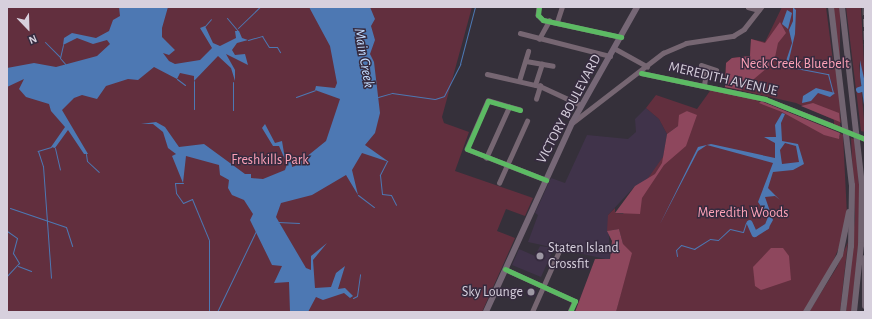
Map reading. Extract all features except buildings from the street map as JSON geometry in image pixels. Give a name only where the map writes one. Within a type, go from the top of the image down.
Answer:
[{"type":"highway","points":[[830,7],[850,156],[851,246],[843,312]]},
{"type":"highway","points":[[842,7],[862,184],[865,245]]},
{"type":"highway","points":[[806,312],[840,255],[848,220],[850,156]]},
{"type":"highway","points":[[854,312],[861,245],[862,184]]},
{"type":"highway","points":[[865,258],[865,306]]},
{"type":"main road","name":"VICTORY BOULEVARD","points":[[486,312],[572,123],[637,7]]},
{"type":"street","points":[[539,7],[539,17],[549,21],[620,36]]},
{"type":"street","points":[[557,22],[562,7]]},
{"type":"street","points":[[748,7],[760,8]]},
{"type":"street","points":[[572,123],[641,73],[647,66],[678,46],[737,34],[760,8]]},
{"type":"street","points":[[539,40],[549,21]]},
{"type":"street","points":[[520,34],[539,40],[610,56]]},
{"type":"street","points":[[614,48],[647,66]]},
{"type":"street","points":[[519,81],[528,52]]},
{"type":"street","points":[[526,61],[552,66]]},
{"type":"street","points":[[535,85],[542,64]]},
{"type":"street","points":[[701,65],[716,70]]},
{"type":"street","points":[[704,85],[707,68]]},
{"type":"street","name":"MEREDITH AVENUE","points":[[641,73],[765,99],[865,139]]},
{"type":"street","points":[[486,74],[540,86],[581,105]]},
{"type":"street","points":[[536,99],[540,86]]},
{"type":"street","points":[[520,110],[488,101],[467,149],[486,158],[546,180]]},
{"type":"street","points":[[486,158],[509,107]]},
{"type":"street","points":[[499,183],[508,166],[527,121]]},
{"type":"street","points":[[532,312],[558,251]]},
{"type":"street","points":[[506,269],[575,301],[570,312]]},
{"type":"shaded area","points":[[780,22],[786,33],[778,43],[774,62],[741,90],[725,87],[726,63],[732,58],[750,56],[751,39],[765,43]]},
{"type":"shaded area","points":[[761,101],[840,133],[839,139],[824,135],[782,112],[759,103]]},
{"type":"shaded area","points":[[813,103],[839,113],[840,122],[801,106]]},
{"type":"shaded area","points":[[646,108],[659,119],[667,134],[662,163],[647,181],[635,186],[608,215],[610,260],[528,242],[538,215],[535,213],[551,178],[565,183],[587,135],[628,139],[636,132],[635,119]]},
{"type":"shaded area","points":[[687,111],[697,115],[686,146],[664,165],[642,198],[640,214],[615,213],[635,186],[655,174],[662,163],[667,134],[678,126],[679,115]]},
{"type":"shaded area","points":[[619,229],[623,244],[632,253],[616,312],[575,312],[595,259],[610,259],[612,241],[607,231]]},
{"type":"shaded area","points":[[540,246],[554,248],[541,277],[512,265],[519,249],[535,256]]},
{"type":"shaded area","points":[[771,248],[783,248],[789,256],[791,280],[761,290],[755,286],[753,267]]},
{"type":"green space","name":"Freshkills Park","points":[[7,7],[472,7],[442,117],[444,123],[469,132],[455,171],[533,198],[525,216],[506,209],[497,231],[515,238],[482,312],[7,312]]},
{"type":"green space","name":"Neck Creek Bluebelt","points":[[782,7],[826,7],[841,123],[796,103],[725,87],[726,63],[732,58],[750,56],[751,39],[765,42]]},
{"type":"green space","points":[[834,7],[840,7],[840,126],[834,126]]},
{"type":"green space","points":[[846,7],[861,7],[865,83],[859,62],[865,132],[861,131]]},
{"type":"green space","name":"Meredith Woods","points":[[716,89],[761,101],[758,101],[840,137],[840,133],[843,135],[847,215],[842,240],[827,276],[804,312],[616,312],[624,279],[623,244],[619,229],[607,231],[608,215],[615,208],[615,213],[623,214],[693,114],[687,111],[678,126],[667,134],[659,119],[646,108],[656,95],[697,109],[710,91]]},
{"type":"green space","points":[[851,138],[856,140],[861,216],[852,312],[846,312],[855,217]]},
{"type":"green space","points":[[848,242],[840,312],[809,312],[837,267]]},
{"type":"water","points":[[119,7],[168,7],[162,28],[162,37],[175,50],[169,55],[163,53],[169,61],[175,64],[200,60],[212,48],[200,28],[205,26],[213,43],[220,46],[236,38],[235,31],[239,31],[242,38],[248,40],[237,43],[232,50],[235,55],[245,54],[248,65],[226,54],[235,70],[235,81],[231,68],[218,56],[194,81],[194,76],[180,73],[177,79],[154,67],[138,80],[128,79],[106,86],[97,99],[82,95],[74,98],[62,110],[88,154],[84,154],[68,130],[55,148],[51,147],[65,127],[51,111],[49,104],[26,97],[19,89],[24,79],[7,87],[7,68],[34,63],[56,67],[97,56],[110,44],[107,40],[93,44],[77,38],[63,45],[64,38],[72,33],[96,38],[109,31],[113,20],[120,16]]},
{"type":"water","name":"Main Creek","points":[[309,7],[370,7],[375,19],[371,26],[375,40],[370,54],[374,62],[380,113],[375,133],[365,145],[389,162],[362,153],[352,170],[358,195],[346,175],[312,195],[281,203],[276,217],[306,268],[311,270],[311,256],[327,243],[313,260],[315,288],[331,287],[336,273],[345,266],[338,289],[345,288],[353,296],[350,298],[344,293],[323,300],[316,297],[308,312],[290,312],[289,282],[274,283],[282,266],[272,265],[250,220],[253,214],[244,200],[232,195],[228,188],[229,180],[220,175],[219,165],[186,156],[183,183],[172,156],[176,154],[168,148],[163,132],[153,124],[141,124],[156,122],[165,127],[179,147],[204,144],[245,174],[251,174],[251,178],[263,179],[285,170],[287,164],[279,146],[273,146],[262,128],[265,124],[275,143],[282,141],[284,153],[291,155],[292,167],[295,166],[326,141],[340,99],[315,90],[316,86],[335,88],[337,83],[330,46]]},
{"type":"water","points":[[793,7],[796,10],[795,34],[788,64],[796,68],[789,69],[785,64],[792,43],[789,30],[793,21]]},
{"type":"water","points":[[787,10],[792,13],[788,29],[782,24]]},
{"type":"water","points":[[860,60],[865,83],[864,105],[860,76]]},
{"type":"water","points":[[816,88],[835,93],[830,97],[818,93],[811,101],[802,103],[803,96]]},
{"type":"water","points":[[782,113],[785,114],[781,123],[782,141],[798,144],[804,164],[793,170],[773,172],[768,188],[780,200],[775,196],[765,197],[773,220],[768,229],[762,232],[768,217],[758,202],[773,163],[707,145],[698,151],[660,224],[698,147],[711,144],[775,158],[775,143],[764,137],[776,137],[775,125]],"holes":[[[785,143],[796,146],[799,162],[782,164],[780,150]]]},
{"type":"waterway","points":[[238,28],[260,7]]},
{"type":"waterway","points":[[378,97],[392,93],[435,99],[444,96],[460,64],[475,7]]},
{"type":"waterway","points":[[227,18],[238,31]]},
{"type":"waterway","points":[[205,26],[211,19]]},
{"type":"waterway","points":[[248,40],[262,36],[269,47],[277,47],[280,52]]},
{"type":"waterway","points":[[45,42],[60,57]]},
{"type":"waterway","points":[[63,45],[60,58],[66,65]]},
{"type":"waterway","points":[[796,68],[828,74],[833,93]]},
{"type":"waterway","points":[[177,79],[185,85]]},
{"type":"waterway","points":[[194,81],[194,109]]},
{"type":"waterway","points":[[233,82],[233,110]]},
{"type":"waterway","points":[[859,90],[865,88]]},
{"type":"waterway","points":[[296,97],[315,90]]},
{"type":"waterway","points":[[51,147],[38,151],[43,166],[51,278]]},
{"type":"waterway","points":[[55,148],[60,169]]},
{"type":"waterway","points":[[86,154],[87,161],[99,172]]},
{"type":"waterway","points":[[387,161],[380,175],[382,194],[391,195],[396,205]]},
{"type":"waterway","points":[[183,183],[175,183],[176,193],[183,203],[192,199],[209,240],[209,312]]},
{"type":"waterway","points":[[358,195],[374,207]]},
{"type":"waterway","points":[[10,208],[66,227],[72,246]]},
{"type":"waterway","points":[[278,222],[299,223]]},
{"type":"waterway","points":[[677,256],[676,250],[681,245],[694,249],[710,239],[718,240],[730,229],[743,232],[746,223],[750,223]]},
{"type":"waterway","points":[[750,223],[755,234],[766,227]]},
{"type":"waterway","points":[[7,231],[17,238],[13,253],[19,263],[7,276]]},
{"type":"waterway","points":[[217,312],[256,231]]},
{"type":"waterway","points":[[18,266],[31,271]]},
{"type":"waterway","points":[[353,298],[357,296],[360,274]]},
{"type":"railway","points":[[863,7],[865,58]]},
{"type":"cycle path","points":[[539,7],[538,15],[543,20],[621,37]]},
{"type":"cycle path","points":[[641,73],[765,99],[865,139]]},
{"type":"cycle path","points":[[520,110],[488,101],[467,149],[546,180]]},
{"type":"cycle path","points":[[505,269],[575,301],[570,312]]},
{"type":"place","name":"Staten Island Crossfit","points":[[540,256]]},
{"type":"place","name":"Sky Lounge","points":[[531,292]]}]
